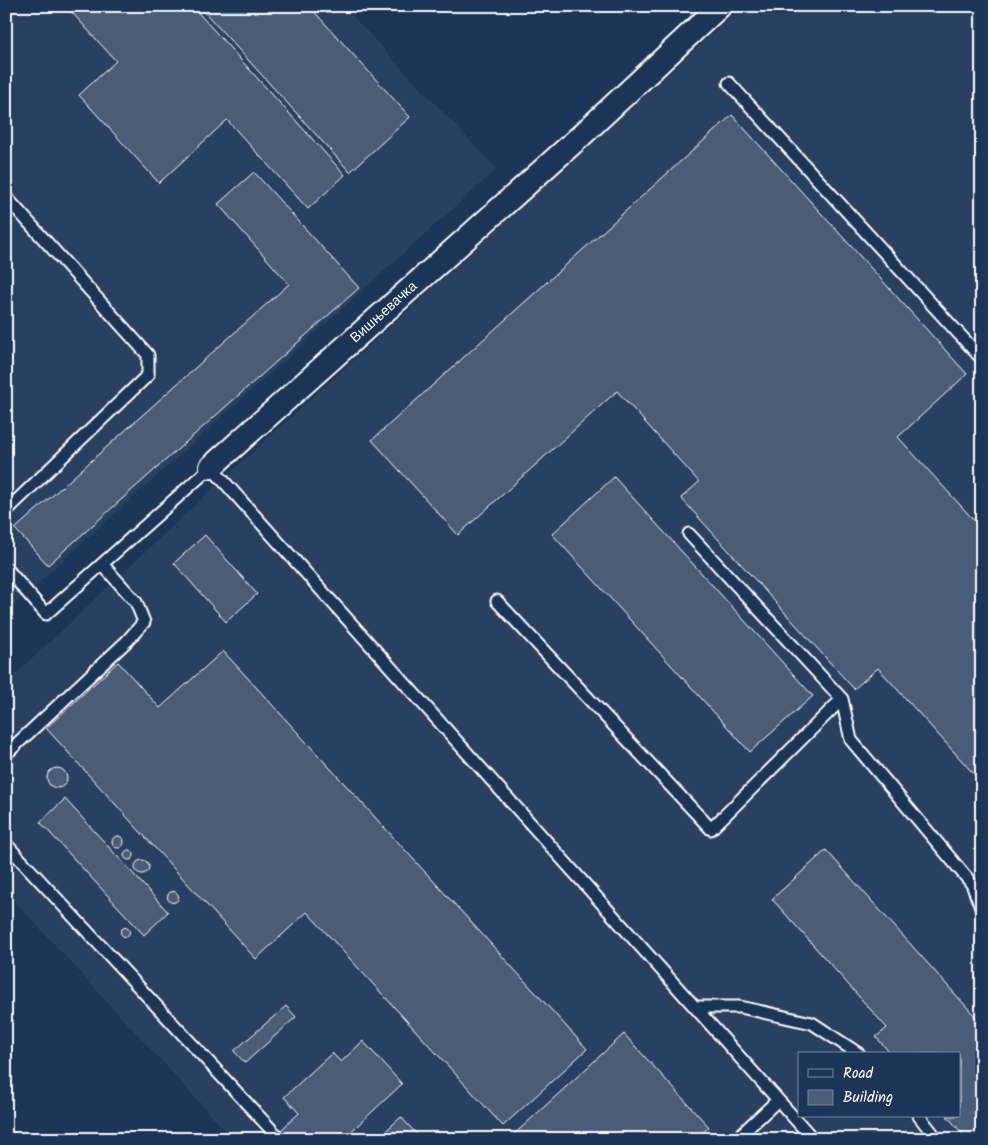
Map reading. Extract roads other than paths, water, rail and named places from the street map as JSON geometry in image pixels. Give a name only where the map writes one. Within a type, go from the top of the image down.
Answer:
[{"type":"street","name":"Вишњевачка","points":[[211,468],[577,139],[720,6]]},
{"type":"lane","points":[[729,83],[982,359]]},
{"type":"lane","points":[[6,197],[148,355],[148,375],[6,511]]},
{"type":"lane","name":"Вишњевачка","points":[[6,568],[46,614],[211,468]]},
{"type":"lane","points":[[211,468],[813,1139]]},
{"type":"lane","points":[[689,534],[842,699],[851,740],[972,884],[982,910]]},
{"type":"lane","points":[[6,754],[127,642],[144,622],[136,602],[102,564]]},
{"type":"lane","points":[[497,601],[711,829],[842,699]]},
{"type":"lane","points":[[6,844],[280,1139]]},
{"type":"lane","points":[[695,1007],[740,1007],[812,1023],[856,1052]]},
{"type":"lane","points":[[736,1139],[778,1100]]},
{"type":"lane","points":[[921,1118],[937,1139]]}]
